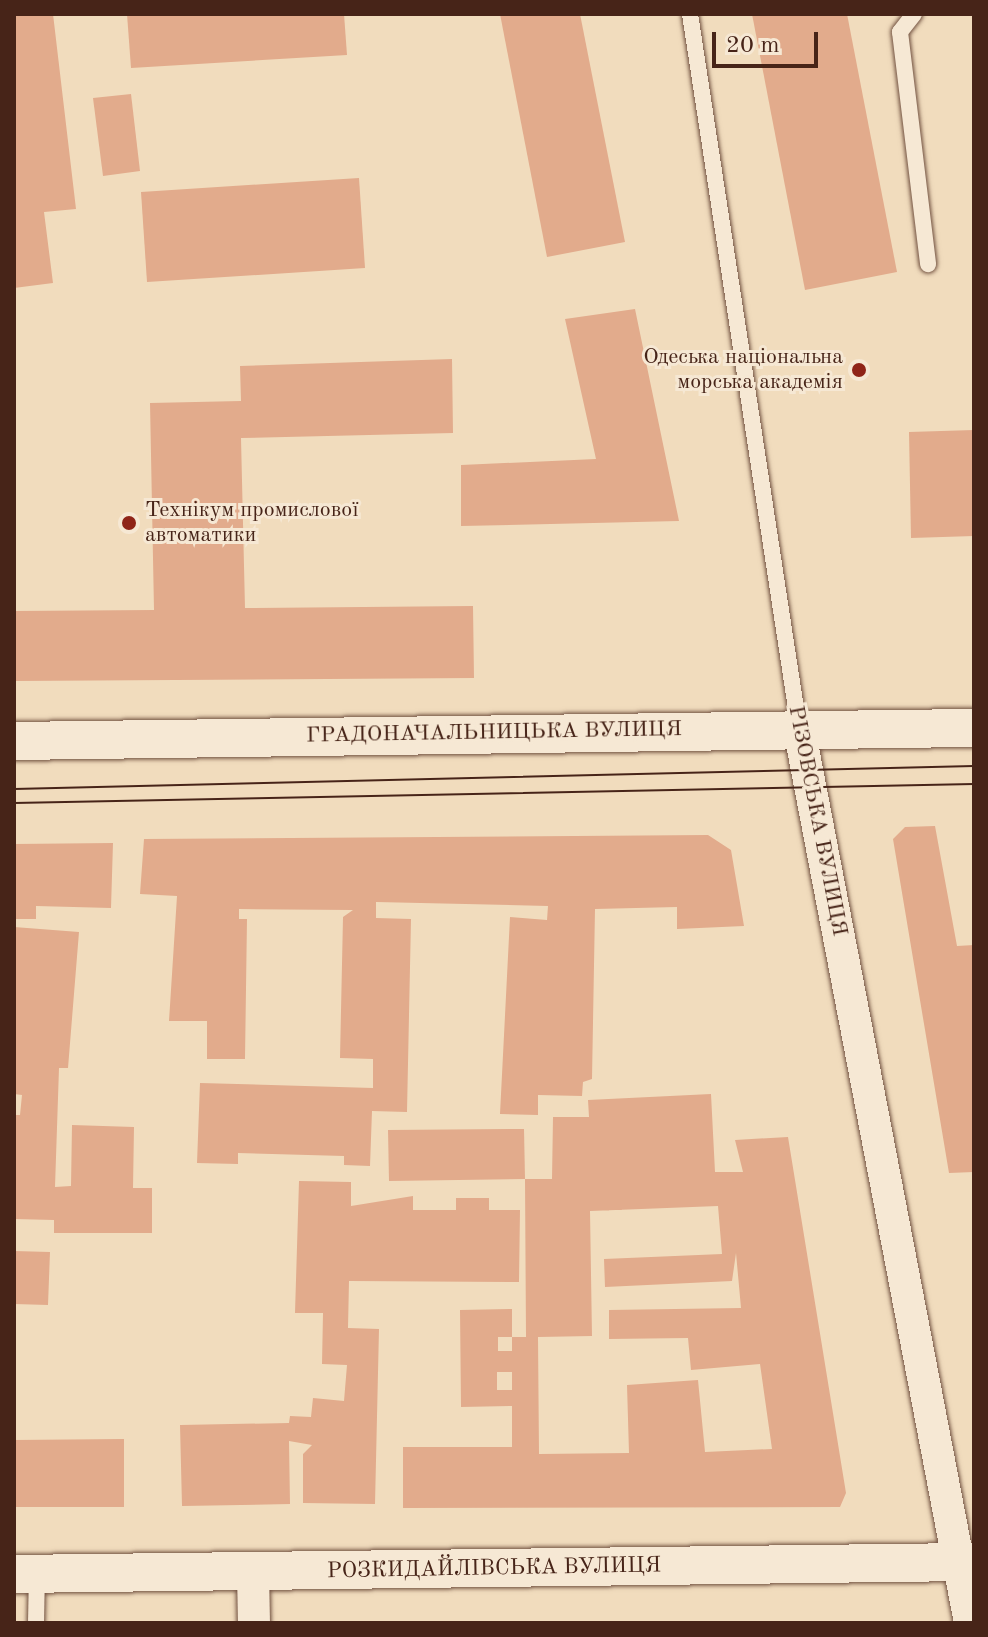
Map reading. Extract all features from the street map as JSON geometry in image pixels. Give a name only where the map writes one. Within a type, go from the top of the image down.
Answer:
[{"type":"street","name":"РІЗОВСЬКА ВУЛИЦЯ","points":[[799,728],[966,1562],[970,1623]]},
{"type":"street","name":"ГРАДОНАЧАЛЬНИЦЬКА ВУЛИЦЯ","points":[[14,741],[974,728]]},
{"type":"street","name":"РОЗКИДАЙЛІВСЬКА ВУЛИЦЯ","points":[[25,1574],[966,1562]]},
{"type":"street","points":[[253,1572],[254,1623]]},
{"type":"lane","name":"РІЗОВСЬКА ВУЛИЦЯ","points":[[690,14],[799,728]]},
{"type":"lane","points":[[914,14],[900,32],[928,264]]},
{"type":"lane","points":[[25,1574],[36,1623]]},
{"type":"building","points":[[14,14],[53,14],[76,209],[44,212],[53,283],[14,288]]},
{"type":"building","points":[[127,14],[344,14],[347,55],[131,68]]},
{"type":"building","points":[[500,14],[580,14],[625,242],[547,257]]},
{"type":"building","points":[[752,14],[847,14],[897,272],[805,290]]},
{"type":"building","points":[[131,94],[140,171],[103,176],[93,98]]},
{"type":"building","points":[[359,178],[365,268],[147,282],[141,192]]},
{"type":"building","points":[[635,309],[679,521],[461,526],[461,465],[596,459],[565,319]]},
{"type":"building","points":[[452,359],[453,433],[241,438],[245,608],[473,606],[474,678],[14,681],[14,611],[154,610],[150,403],[241,401],[240,366]]},
{"type":"building","points":[[974,430],[974,536],[911,538],[909,432]]},
{"type":"building","points":[[935,826],[957,946],[974,945],[974,1172],[949,1173],[893,839],[905,827]]},
{"type":"building","points":[[708,835],[731,850],[744,926],[677,929],[677,907],[595,909],[592,1079],[583,1082],[582,1096],[538,1095],[538,1115],[500,1114],[510,917],[547,920],[548,906],[376,902],[376,918],[411,919],[407,1112],[372,1111],[370,1166],[344,1165],[344,1156],[238,1153],[238,1164],[197,1163],[200,1083],[373,1088],[373,1059],[340,1058],[343,917],[353,910],[239,909],[239,919],[247,919],[245,1059],[207,1059],[207,1021],[169,1021],[177,896],[140,894],[144,839]]},
{"type":"building","points":[[113,843],[111,908],[36,906],[36,919],[14,919],[14,844]]},
{"type":"building","points":[[14,927],[79,932],[68,1068],[59,1068],[55,1187],[71,1186],[72,1125],[134,1127],[133,1188],[152,1188],[152,1233],[54,1233],[54,1220],[14,1219],[14,1115],[20,1115],[22,1095],[14,1094]]},
{"type":"building","points":[[711,1094],[715,1172],[743,1172],[735,1140],[788,1137],[846,1493],[840,1507],[403,1508],[403,1447],[512,1447],[512,1406],[461,1407],[460,1310],[512,1309],[512,1337],[526,1337],[525,1179],[552,1179],[553,1117],[589,1117],[588,1100]],"holes":[[[718,1206],[722,1254],[604,1259],[605,1287],[732,1281],[736,1253],[741,1308],[609,1310],[609,1339],[688,1338],[691,1370],[760,1364],[772,1449],[705,1452],[698,1380],[627,1385],[629,1453],[539,1454],[538,1337],[592,1336],[590,1211]],[[498,1337],[512,1337],[512,1351],[498,1351]],[[497,1372],[512,1372],[512,1390],[497,1390]]]},
{"type":"building","points":[[524,1129],[525,1179],[389,1181],[388,1130]]},
{"type":"building","points":[[299,1181],[351,1182],[351,1206],[413,1196],[413,1210],[456,1210],[456,1198],[489,1198],[489,1210],[520,1210],[519,1282],[349,1281],[348,1328],[379,1329],[375,1504],[303,1503],[303,1454],[312,1445],[289,1441],[290,1504],[182,1506],[180,1425],[289,1423],[290,1416],[311,1417],[313,1398],[344,1401],[347,1365],[322,1364],[323,1313],[295,1313]]},
{"type":"building","points":[[14,1251],[50,1252],[48,1305],[14,1304]]},
{"type":"building","points":[[124,1439],[124,1507],[14,1507],[14,1440]]},
{"type":"tram line","points":[[14,789],[974,766]]},
{"type":"tram line","points":[[14,803],[974,784]]},
{"type":"place","name":"Одеська національна морська академія","points":[[859,370]]},
{"type":"place","name":"Технікум промислової автоматики","points":[[129,523]]}]
